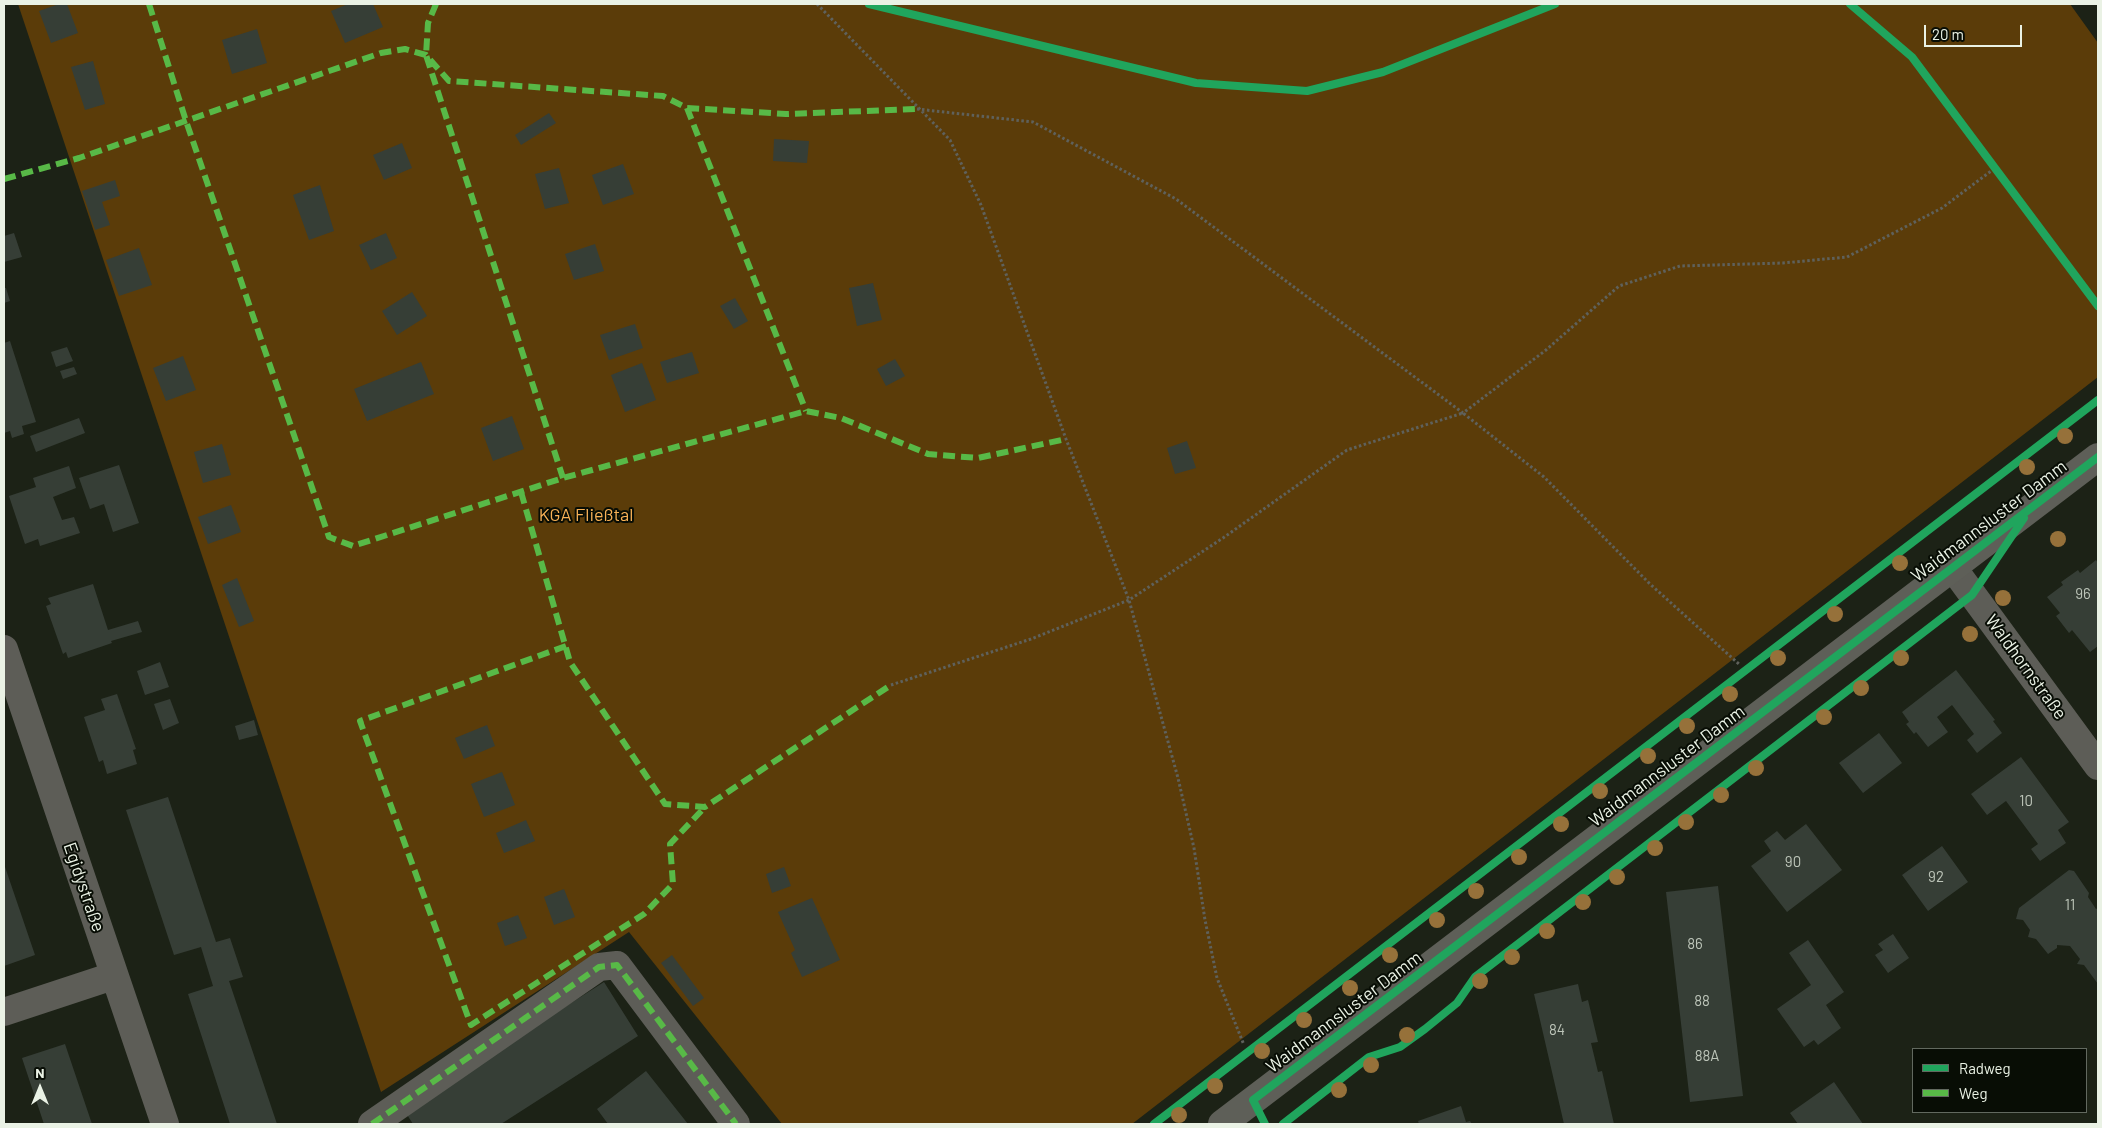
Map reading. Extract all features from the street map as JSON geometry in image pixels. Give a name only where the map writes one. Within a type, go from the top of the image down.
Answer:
[{"type":"main road","name":"Waidmannsluster Damm","points":[[1222,1124],[2098,457]]},
{"type":"street","name":"Waldhornstraße","points":[[1953,568],[2098,766]]},
{"type":"street","name":"Egidystraße","points":[[4,649],[113,976],[165,1124]]},
{"type":"street","points":[[382,1118],[599,967],[617,965],[736,1124]]},
{"type":"street","points":[[4,1012],[113,976]]},
{"type":"path","points":[[817,4],[917,109],[950,140],[981,205],[1066,439],[1129,600],[1178,778],[1194,848],[1205,920],[1217,978],[1244,1045]]},
{"type":"path","points":[[868,4],[1196,83],[1307,91],[1383,72],[1555,4]]},
{"type":"path","points":[[1850,4],[1912,57],[2098,306]]},
{"type":"path","points":[[917,109],[1033,122],[1176,199],[1463,413],[1544,477],[1650,584],[1740,665]]},
{"type":"path","points":[[891,685],[1031,638],[1129,600],[1223,538],[1347,450],[1463,413],[1546,350],[1619,286],[1680,266],[1783,263],[1847,257],[1942,208],[1995,168]]},
{"type":"green space","name":"KGA Fließtal","points":[[18,4],[2070,4],[2098,43],[2098,377],[1132,1124],[782,1124],[629,932],[381,1092]]},
{"type":"building","points":[[59,4],[67,4],[78,33],[51,43],[39,11]]},
{"type":"building","points":[[348,4],[373,4],[383,27],[345,43],[331,11]]},
{"type":"building","points":[[257,29],[267,63],[232,74],[222,40]]},
{"type":"building","points":[[93,61],[105,104],[85,110],[71,67]]},
{"type":"building","points":[[549,113],[556,123],[521,145],[515,135]]},
{"type":"building","points":[[774,139],[809,141],[807,163],[773,161]]},
{"type":"building","points":[[402,143],[412,168],[384,180],[373,155]]},
{"type":"building","points":[[623,164],[634,194],[603,205],[592,175]]},
{"type":"building","points":[[559,168],[569,203],[545,209],[535,174]]},
{"type":"building","points":[[115,180],[120,196],[102,202],[110,225],[95,230],[82,191]]},
{"type":"building","points":[[320,185],[334,231],[309,240],[293,195]]},
{"type":"building","points":[[14,233],[22,257],[4,262],[4,236]]},
{"type":"building","points":[[386,233],[397,258],[371,270],[359,245]]},
{"type":"building","points":[[595,244],[604,271],[574,280],[565,254]]},
{"type":"building","points":[[139,248],[152,285],[119,296],[106,260]]},
{"type":"building","points":[[873,283],[882,320],[857,326],[849,288]]},
{"type":"building","points":[[4,288],[6,288],[10,301],[4,303]]},
{"type":"building","points":[[412,292],[427,316],[397,335],[382,311]]},
{"type":"building","points":[[735,298],[748,321],[734,329],[720,306]]},
{"type":"building","points":[[635,324],[643,348],[609,360],[600,335]]},
{"type":"building","points":[[10,341],[36,422],[22,426],[24,434],[12,438],[10,431],[4,433],[4,343]]},
{"type":"building","points":[[67,347],[73,361],[56,367],[51,352]]},
{"type":"building","points":[[692,352],[699,373],[667,383],[660,362]]},
{"type":"building","points":[[183,356],[196,390],[166,401],[153,368]]},
{"type":"building","points":[[895,359],[905,376],[886,386],[877,369]]},
{"type":"building","points":[[421,362],[434,394],[367,421],[354,389]]},
{"type":"building","points":[[642,363],[656,400],[625,412],[611,375]]},
{"type":"building","points":[[74,367],[77,374],[63,379],[60,371]]},
{"type":"building","points":[[512,416],[524,449],[493,461],[481,428]]},
{"type":"building","points":[[79,418],[85,433],[36,452],[30,436]]},
{"type":"building","points":[[1187,441],[1196,468],[1175,474],[1167,448]]},
{"type":"building","points":[[222,444],[231,475],[203,483],[194,452]]},
{"type":"building","points":[[119,465],[139,523],[113,532],[104,504],[90,509],[79,478]]},
{"type":"building","points":[[69,466],[76,488],[53,497],[62,520],[74,517],[80,533],[40,546],[38,539],[25,544],[9,496],[36,487],[33,478]]},
{"type":"building","points":[[231,505],[241,532],[208,544],[198,517]]},
{"type":"building","points":[[2096,560],[2098,563],[2098,646],[2090,652],[2072,630],[2069,633],[2056,616],[2060,613],[2047,597],[2063,585],[2061,582],[2078,570],[2080,573]]},
{"type":"building","points":[[237,578],[254,621],[239,627],[222,585]]},
{"type":"building","points":[[93,584],[108,630],[138,621],[142,632],[111,641],[112,643],[68,658],[66,652],[63,654],[46,606],[51,604],[48,598]]},
{"type":"building","points":[[160,662],[169,687],[145,695],[137,671]]},
{"type":"building","points":[[1956,670],[1995,720],[1993,721],[2002,733],[1977,753],[1967,740],[1974,734],[1952,705],[1937,717],[1948,732],[1928,747],[1916,732],[1914,734],[1906,724],[1909,722],[1902,712]]},
{"type":"building","points":[[117,694],[136,749],[133,750],[137,764],[107,774],[103,760],[99,762],[84,717],[105,710],[101,699]]},
{"type":"building","points":[[170,699],[179,723],[163,730],[154,704]]},
{"type":"building","points":[[254,720],[258,735],[239,740],[235,726]]},
{"type":"building","points":[[487,725],[495,746],[464,759],[455,738]]},
{"type":"building","points":[[1879,733],[1902,763],[1863,793],[1839,763]]},
{"type":"building","points":[[2021,757],[2069,822],[2058,830],[2066,843],[2040,861],[2031,849],[2038,844],[2006,801],[1987,815],[1971,794]]},
{"type":"building","points":[[502,772],[515,805],[484,817],[471,784]]},
{"type":"building","points":[[168,797],[216,942],[230,938],[243,977],[229,981],[277,1124],[230,1124],[188,994],[213,986],[201,947],[174,955],[126,810]]},
{"type":"building","points":[[526,820],[535,841],[504,853],[496,833]]},
{"type":"building","points":[[1806,824],[1842,870],[1787,912],[1751,866],[1771,851],[1764,841],[1777,831],[1785,840]]},
{"type":"building","points":[[1942,846],[1968,882],[1928,911],[1902,875]]},
{"type":"building","points":[[4,864],[35,955],[4,966]]},
{"type":"building","points":[[784,867],[791,886],[772,893],[766,874]]},
{"type":"building","points":[[2069,870],[2074,871],[2089,893],[2088,897],[2096,909],[2098,908],[2098,984],[2084,965],[2077,964],[2080,959],[2070,946],[2057,945],[2057,948],[2048,954],[2036,939],[2028,937],[2030,930],[2023,920],[2016,919],[2019,908]]},
{"type":"building","points":[[1718,886],[1743,1096],[1690,1102],[1666,892]]},
{"type":"building","points":[[564,889],[575,917],[554,925],[544,897]]},
{"type":"building","points":[[812,898],[840,960],[802,977],[791,953],[795,950],[778,912]]},
{"type":"building","points":[[518,915],[527,938],[505,946],[497,923]]},
{"type":"building","points":[[1893,934],[1909,958],[1888,973],[1875,955],[1883,950],[1878,944]]},
{"type":"building","points":[[1808,940],[1844,992],[1826,1005],[1841,1028],[1818,1045],[1814,1040],[1804,1047],[1777,1009],[1811,985],[1789,953]]},
{"type":"building","points":[[672,955],[704,998],[693,1006],[661,963]]},
{"type":"building","points":[[604,982],[638,1036],[501,1124],[413,1124],[404,1110]]},
{"type":"building","points":[[1578,984],[1582,1002],[1588,1000],[1598,1042],[1591,1043],[1598,1072],[1602,1071],[1614,1124],[1564,1124],[1534,994]]},
{"type":"building","points":[[65,1044],[92,1124],[44,1124],[22,1058]]},
{"type":"building","points":[[646,1071],[688,1124],[608,1124],[597,1109]]},
{"type":"building","points":[[1834,1082],[1863,1124],[1798,1124],[1790,1113]]},
{"type":"building","points":[[1461,1106],[1466,1122],[1470,1121],[1472,1124],[1419,1124],[1418,1121]]},
{"type":"marked path","points":[[149,4],[186,121],[329,537],[353,546],[563,478],[806,411],[841,418],[928,454],[978,458],[1066,439]]},
{"type":"marked path","points":[[436,4],[428,23],[426,55],[563,478]]},
{"type":"marked path","points":[[4,179],[79,158],[381,53],[405,49],[426,55],[449,81],[663,96],[687,108],[786,114],[917,109]]},
{"type":"marked path","points":[[687,108],[806,411]]},
{"type":"marked path","points":[[521,492],[570,662],[665,804],[705,807],[891,685]]},
{"type":"marked path","points":[[566,646],[360,721],[471,1025],[644,914],[673,884],[670,844],[705,807]]},
{"type":"marked path","points":[[372,1124],[599,967],[617,965],[736,1124]]},
{"type":"cycle path","points":[[869,4],[1196,83],[1307,91],[1383,72],[1555,4]]},
{"type":"cycle path","points":[[1850,4],[1912,57],[2098,306]]},
{"type":"cycle path","points":[[1154,1124],[2098,400]]},
{"type":"cycle path","points":[[1265,1124],[1253,1100],[2098,457]]},
{"type":"cycle path","points":[[1283,1124],[1369,1057],[1400,1047],[1425,1029],[1457,1003],[1475,977],[1972,595],[2024,518]]}]
